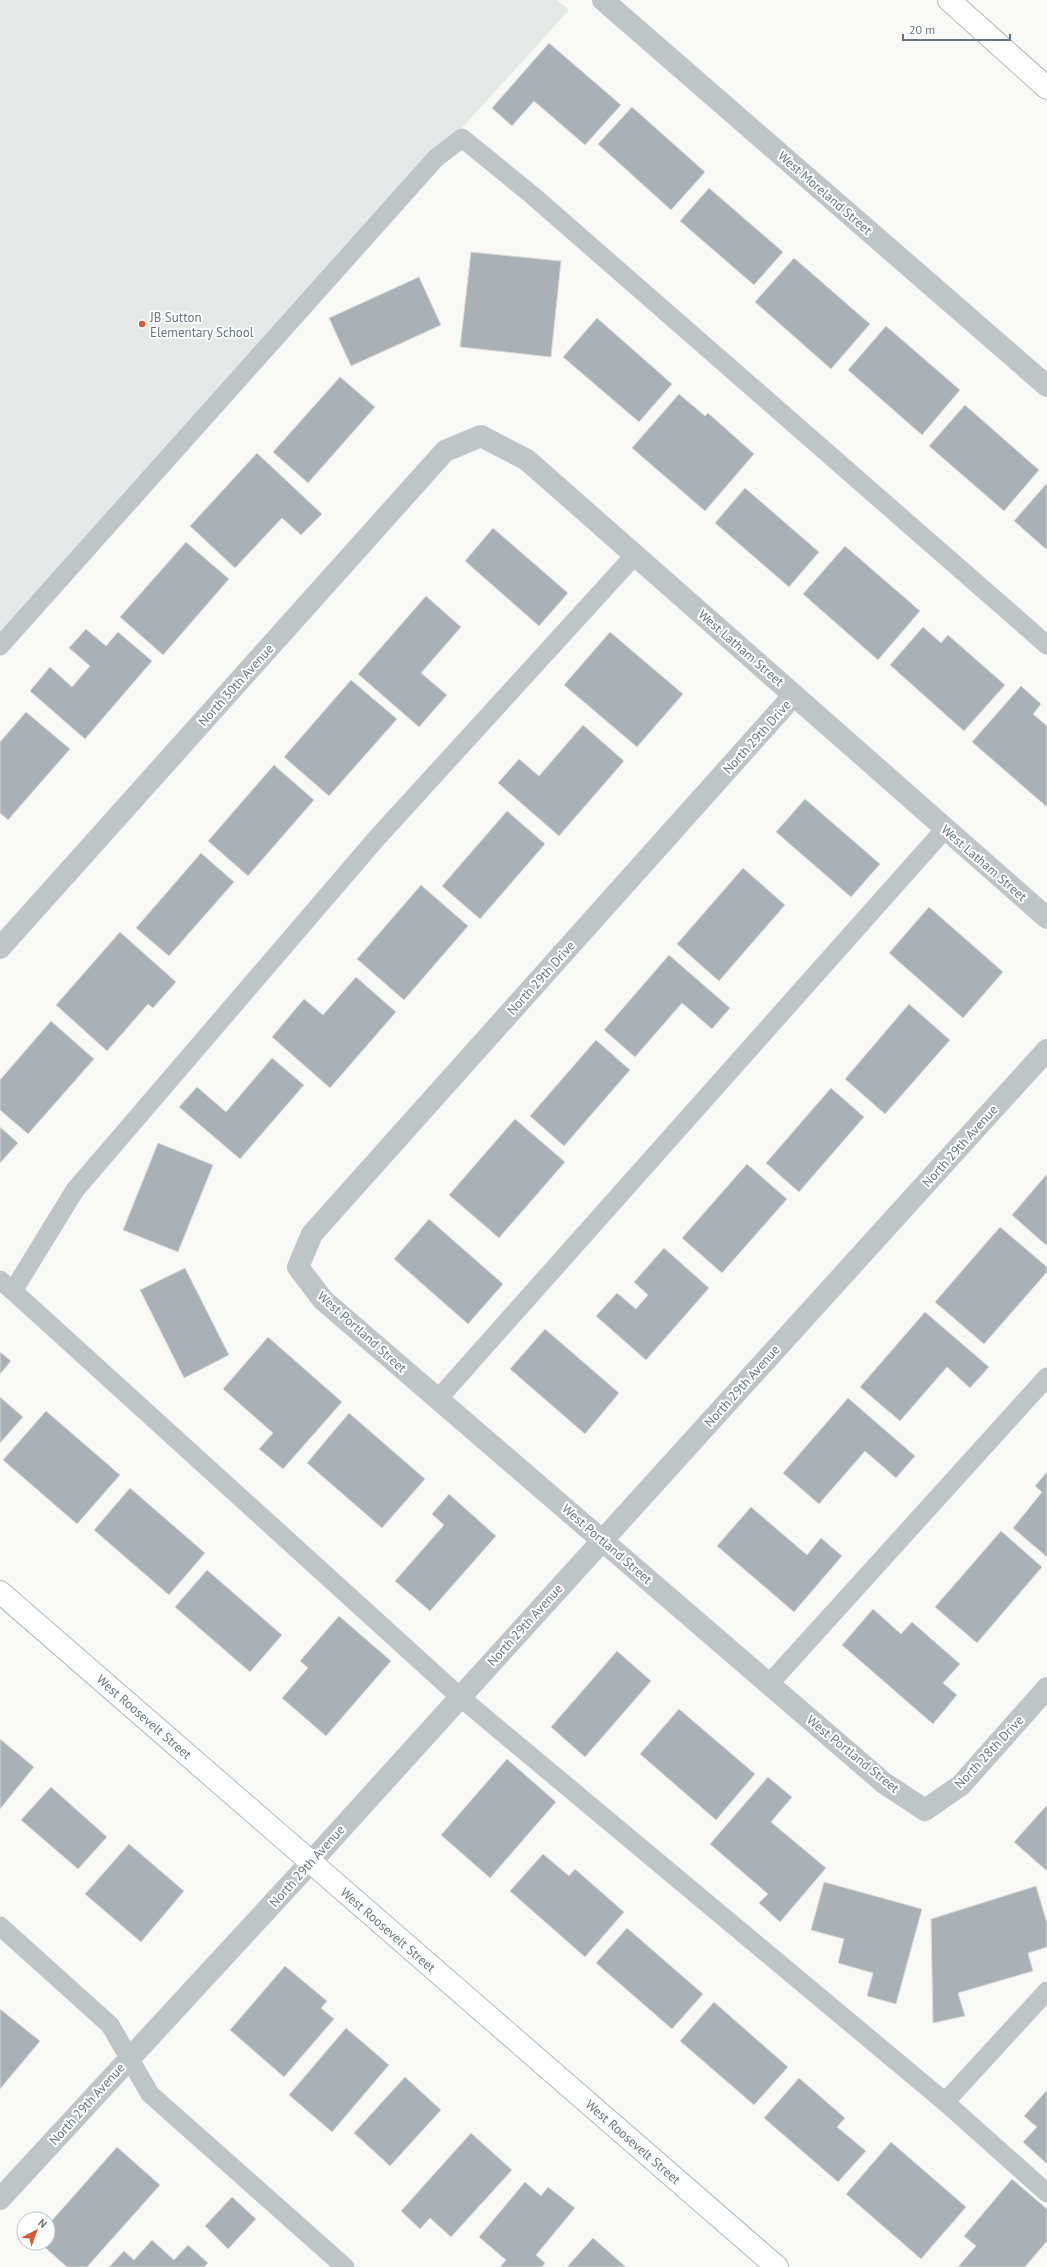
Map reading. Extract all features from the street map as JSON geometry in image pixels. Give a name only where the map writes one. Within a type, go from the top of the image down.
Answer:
[{"type":"main road","points":[[949,0],[1045,86]]},
{"type":"main road","name":"West Roosevelt Street","points":[[0,1592],[777,2267]]},
{"type":"street","name":"West Moreland Street","points":[[603,0],[1047,386]]},
{"type":"street","name":"West Latham Street","points":[[481,436],[527,460],[1047,918]]},
{"type":"street","name":"North 30th Avenue","points":[[0,948],[445,451],[481,436]]},
{"type":"street","name":"North 29th Drive","points":[[298,1267],[312,1234],[794,695]]},
{"type":"street","name":"North 29th Avenue","points":[[0,2199],[128,2058],[311,1862],[1047,1050]]},
{"type":"street","name":"West Portland Street","points":[[298,1267],[323,1300],[884,1783],[925,1810]]},
{"type":"street","name":"North 28th Drive","points":[[925,1810],[961,1785],[1047,1688]]},
{"type":"lane","points":[[0,646],[436,158],[462,138],[532,194],[1047,646]]},
{"type":"lane","points":[[635,555],[376,840],[75,1190],[6,1285],[460,1697],[946,2102],[1047,2193]]},
{"type":"lane","points":[[438,1399],[945,829]]},
{"type":"lane","points":[[769,1684],[1047,1377]]},
{"type":"lane","points":[[0,1926],[110,2025],[150,2094],[345,2267]]},
{"type":"lane","points":[[946,2102],[1047,1990]]},
{"type":"shaded area","name":"JB Sutton Elementary School","points":[[0,0],[557,0],[569,10],[0,638]]},
{"type":"building","points":[[549,43],[621,105],[585,145],[534,101],[512,126],[492,108]]},
{"type":"building","points":[[632,107],[705,172],[671,210],[598,144]]},
{"type":"building","points":[[709,188],[783,252],[754,285],[680,221]]},
{"type":"building","points":[[471,252],[561,261],[551,357],[460,347]]},
{"type":"building","points":[[794,258],[870,324],[831,369],[755,302]]},
{"type":"building","points":[[419,277],[441,325],[351,366],[329,318]]},
{"type":"building","points":[[597,318],[672,384],[639,422],[563,357]]},
{"type":"building","points":[[886,326],[960,390],[922,435],[848,370]]},
{"type":"building","points":[[340,377],[375,407],[308,483],[273,452]]},
{"type":"building","points":[[679,394],[705,416],[708,413],[754,454],[705,511],[632,448]]},
{"type":"building","points":[[965,405],[1039,470],[1004,511],[929,446]]},
{"type":"building","points":[[257,453],[322,514],[301,535],[282,518],[235,568],[190,526]]},
{"type":"building","points":[[1047,483],[1047,550],[1014,521]]},
{"type":"building","points":[[745,488],[819,552],[789,587],[715,523]]},
{"type":"building","points":[[493,528],[568,593],[539,626],[465,561]]},
{"type":"building","points":[[186,542],[229,579],[163,655],[120,617]]},
{"type":"building","points":[[845,546],[920,611],[878,660],[803,594]]},
{"type":"building","points":[[426,596],[461,627],[421,673],[447,695],[419,727],[358,674]]},
{"type":"building","points":[[923,627],[941,643],[948,635],[1005,685],[964,731],[890,665]]},
{"type":"building","points":[[86,629],[106,646],[118,632],[152,661],[85,739],[30,691],[50,667],[72,687],[90,666],[69,648]]},
{"type":"building","points":[[610,632],[683,694],[637,747],[564,685]]},
{"type":"building","points":[[351,680],[397,719],[329,796],[284,757]]},
{"type":"building","points":[[1021,686],[1041,704],[1033,714],[1047,726],[1047,807],[972,742]]},
{"type":"building","points":[[26,712],[70,749],[8,820],[0,813],[0,742]]},
{"type":"building","points":[[583,725],[624,761],[559,836],[498,783],[519,759],[539,776]]},
{"type":"building","points":[[274,765],[314,800],[248,876],[208,841]]},
{"type":"building","points":[[805,799],[880,864],[851,897],[776,832]]},
{"type":"building","points":[[507,811],[545,844],[480,919],[442,886]]},
{"type":"building","points":[[201,853],[234,882],[169,956],[136,928]]},
{"type":"building","points":[[743,868],[785,905],[719,981],[677,944]]},
{"type":"building","points":[[421,885],[468,926],[404,1000],[357,959]]},
{"type":"building","points":[[929,907],[1003,972],[963,1018],[889,953]]},
{"type":"building","points":[[120,932],[176,982],[153,1008],[148,1004],[107,1051],[56,1005]]},
{"type":"building","points":[[669,955],[730,1008],[712,1029],[682,1003],[635,1057],[604,1030]]},
{"type":"building","points":[[356,977],[396,1012],[330,1088],[272,1037],[304,999],[323,1015]]},
{"type":"building","points":[[909,1004],[950,1040],[885,1114],[845,1079]]},
{"type":"building","points":[[51,1021],[94,1059],[28,1134],[0,1110],[0,1080]]},
{"type":"building","points":[[596,1040],[630,1070],[564,1146],[530,1116]]},
{"type":"building","points":[[272,1058],[304,1085],[240,1159],[179,1107],[197,1087],[226,1112]]},
{"type":"building","points":[[831,1088],[864,1117],[799,1192],[766,1163]]},
{"type":"building","points":[[515,1119],[565,1162],[499,1238],[449,1195]]},
{"type":"building","points":[[0,1127],[18,1143],[0,1163]]},
{"type":"building","points":[[158,1143],[213,1165],[178,1252],[123,1230]]},
{"type":"building","points":[[747,1164],[787,1199],[722,1273],[682,1238]]},
{"type":"building","points":[[1047,1174],[1047,1246],[1012,1215]]},
{"type":"building","points":[[429,1219],[503,1284],[468,1324],[394,1259]]},
{"type":"building","points":[[1000,1227],[1047,1267],[1047,1272],[984,1344],[935,1302]]},
{"type":"building","points":[[664,1248],[709,1288],[646,1360],[596,1316],[617,1293],[636,1309],[648,1295],[634,1282]]},
{"type":"building","points":[[185,1268],[229,1355],[184,1378],[140,1290]]},
{"type":"building","points":[[925,1312],[989,1367],[970,1388],[947,1367],[900,1421],[860,1387]]},
{"type":"building","points":[[545,1329],[619,1393],[585,1434],[510,1369]]},
{"type":"building","points":[[268,1337],[342,1402],[283,1469],[259,1449],[273,1433],[223,1389]]},
{"type":"building","points":[[0,1352],[11,1361],[0,1374]]},
{"type":"building","points":[[0,1397],[23,1417],[0,1443]]},
{"type":"building","points":[[848,1398],[915,1456],[896,1478],[865,1451],[819,1504],[783,1473]]},
{"type":"building","points":[[46,1411],[120,1475],[77,1524],[3,1460]]},
{"type":"building","points":[[349,1413],[425,1479],[382,1528],[307,1463]]},
{"type":"building","points":[[1047,1472],[1047,1557],[1013,1528],[1042,1492],[1035,1486]]},
{"type":"building","points":[[130,1488],[205,1553],[169,1595],[94,1530]]},
{"type":"building","points":[[449,1494],[496,1536],[430,1611],[395,1581],[444,1525],[432,1514]]},
{"type":"building","points":[[751,1507],[807,1555],[821,1538],[842,1556],[794,1612],[717,1546]]},
{"type":"building","points":[[1001,1531],[1042,1567],[977,1643],[935,1607]]},
{"type":"building","points":[[207,1570],[282,1635],[250,1672],[175,1607]]},
{"type":"building","points":[[873,1609],[901,1634],[912,1622],[960,1664],[943,1683],[957,1695],[933,1724],[842,1645]]},
{"type":"building","points":[[339,1616],[391,1661],[326,1736],[282,1698],[308,1668],[300,1661]]},
{"type":"building","points":[[617,1651],[651,1681],[585,1757],[551,1727]]},
{"type":"building","points":[[679,1709],[755,1774],[716,1820],[640,1754]]},
{"type":"building","points":[[0,1739],[34,1767],[0,1809]]},
{"type":"building","points":[[507,1759],[556,1802],[490,1878],[441,1835]]},
{"type":"building","points":[[768,1777],[792,1797],[771,1822],[826,1868],[780,1922],[759,1903],[768,1894],[710,1844]]},
{"type":"building","points":[[51,1787],[107,1837],[78,1869],[21,1820]]},
{"type":"building","points":[[1047,1805],[1047,1871],[1014,1842]]},
{"type":"building","points":[[129,1844],[184,1891],[141,1942],[85,1894]]},
{"type":"building","points":[[543,1854],[569,1876],[575,1869],[624,1912],[585,1957],[510,1891]]},
{"type":"building","points":[[824,1882],[922,1909],[896,2004],[867,1996],[873,1973],[838,1963],[844,1939],[811,1930]]},
{"type":"building","points":[[1036,1886],[1047,1923],[1047,1947],[1028,1953],[1033,1971],[958,1993],[965,2016],[933,2023],[931,1919]]},
{"type":"building","points":[[627,1928],[703,1994],[672,2029],[596,1963]]},
{"type":"building","points":[[285,1966],[327,2001],[321,2008],[334,2019],[284,2077],[230,2030]]},
{"type":"building","points":[[714,2002],[788,2067],[754,2105],[680,2041]]},
{"type":"building","points":[[0,2009],[40,2041],[0,2089]]},
{"type":"building","points":[[346,2028],[389,2065],[332,2132],[289,2095]]},
{"type":"building","points":[[405,2077],[441,2110],[390,2166],[354,2133]]},
{"type":"building","points":[[799,2078],[845,2118],[837,2127],[866,2151],[838,2182],[764,2118]]},
{"type":"building","points":[[1047,2090],[1047,2164],[1023,2142],[1037,2127],[1024,2116]]},
{"type":"building","points":[[471,2133],[512,2170],[451,2237],[430,2218],[420,2229],[401,2211]]},
{"type":"building","points":[[891,2142],[966,2207],[921,2259],[846,2194]]},
{"type":"building","points":[[117,2147],[160,2185],[87,2267],[67,2267],[49,2251],[56,2251],[56,2216]]},
{"type":"building","points":[[1012,2179],[1047,2209],[1047,2241],[1025,2267],[958,2267],[976,2246],[964,2236]]},
{"type":"building","points":[[525,2182],[541,2196],[548,2187],[575,2208],[536,2255],[545,2263],[542,2267],[500,2267],[506,2260],[479,2237]]},
{"type":"building","points":[[232,2197],[256,2219],[228,2249],[205,2226]]},
{"type":"building","points":[[593,2238],[626,2267],[567,2267]]},
{"type":"building","points":[[152,2240],[174,2260],[188,2245],[208,2263],[204,2267],[109,2267],[124,2251],[134,2260]]},
{"type":"place","name":"JB Sutton Elementary School","points":[[142,324]]}]
